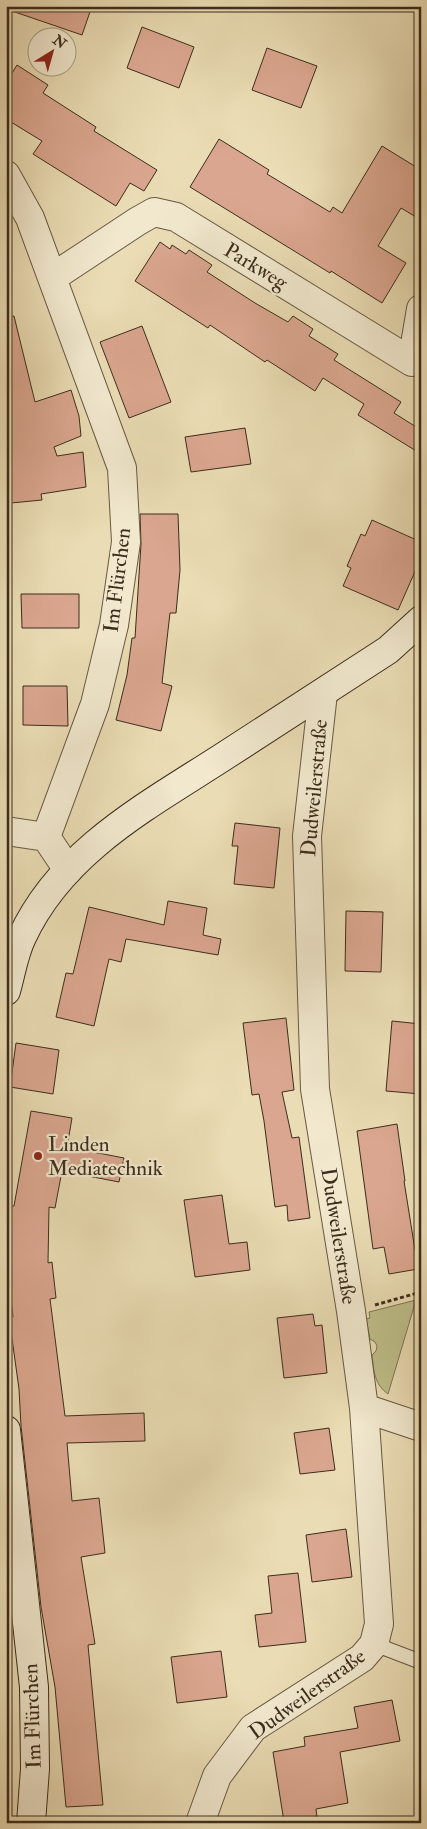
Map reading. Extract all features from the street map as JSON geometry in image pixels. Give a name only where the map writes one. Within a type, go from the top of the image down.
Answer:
[{"type":"street","name":"Im Flürchen","points":[[6,175],[30,218],[122,468],[126,542],[114,624],[94,704],[46,837]]},
{"type":"street","name":"Parkweg","points":[[53,277],[154,212],[176,217],[412,362],[421,309]]},
{"type":"street","name":"Dudweilerstraße","points":[[200,1823],[217,1776],[253,1728],[362,1658],[374,1644],[379,1624],[364,1408],[351,1311],[315,1089],[307,836],[323,693],[388,650],[421,620]]},
{"type":"street","points":[[6,991],[21,937],[44,899],[86,851],[134,815],[323,693]]},
{"type":"street","points":[[6,831],[46,837],[68,870]]},
{"type":"street","points":[[364,1408],[421,1427]]},
{"type":"street","name":"Im Flürchen","points":[[6,1430],[34,1687],[35,1769],[31,1823]]},
{"type":"lane","points":[[374,1644],[421,1662]]},
{"type":"path","points":[[371,1306],[421,1292]]},
{"type":"green space","points":[[416,1300],[388,1394],[377,1381],[372,1355],[376,1351],[377,1346],[370,1339],[366,1319],[370,1318],[369,1312]]},
{"type":"building","points":[[9,6],[92,6],[82,35],[78,34],[78,28],[62,28],[9,10]]},
{"type":"building","points":[[142,27],[194,47],[179,88],[127,68]]},
{"type":"building","points":[[267,48],[317,66],[301,108],[252,90]]},
{"type":"building","points":[[17,65],[28,72],[28,78],[37,78],[48,85],[43,93],[96,127],[94,131],[157,170],[144,191],[130,183],[116,206],[33,154],[42,141],[6,119],[6,83]]},
{"type":"building","points":[[219,139],[269,170],[267,174],[330,212],[333,207],[342,213],[382,146],[421,170],[421,220],[401,208],[378,246],[406,263],[382,303],[190,187]]},
{"type":"building","points":[[160,242],[170,249],[172,245],[186,254],[189,250],[212,265],[207,272],[255,303],[288,322],[293,316],[313,329],[309,336],[338,354],[334,360],[401,402],[394,413],[421,430],[421,454],[358,415],[364,404],[323,378],[315,391],[267,360],[265,362],[210,325],[208,328],[135,281]]},
{"type":"building","points":[[14,316],[35,402],[71,390],[79,416],[81,436],[54,447],[57,456],[83,452],[86,487],[41,494],[42,500],[11,503],[8,468],[6,468],[6,317]]},
{"type":"building","points":[[142,326],[171,402],[129,418],[100,342]]},
{"type":"building","points":[[245,428],[251,464],[191,472],[185,437]]},
{"type":"building","points":[[140,514],[178,514],[180,570],[176,613],[170,613],[162,683],[172,686],[161,731],[116,720],[127,675],[132,638],[135,638],[141,544]]},
{"type":"building","points":[[372,520],[421,542],[421,558],[398,610],[343,586],[351,568],[347,566],[361,534],[365,536]]},
{"type":"building","points":[[21,594],[79,594],[79,628],[22,628]]},
{"type":"building","points":[[23,686],[67,686],[68,726],[23,725]]},
{"type":"building","points":[[235,823],[280,828],[274,888],[234,884],[238,846],[232,846]]},
{"type":"building","points":[[168,901],[207,908],[203,935],[221,939],[218,955],[126,939],[121,962],[109,959],[94,1026],[56,1017],[66,973],[73,974],[89,907],[164,925]]},
{"type":"building","points":[[346,911],[383,912],[381,972],[345,971]]},
{"type":"building","points":[[286,1018],[294,1090],[282,1092],[292,1138],[299,1137],[310,1218],[288,1221],[287,1205],[275,1207],[264,1121],[259,1094],[252,1095],[243,1023]]},
{"type":"building","points":[[392,1021],[421,1024],[421,1094],[386,1091]]},
{"type":"building","points":[[16,1043],[59,1050],[53,1094],[10,1087]]},
{"type":"building","points":[[31,1111],[72,1118],[67,1147],[124,1158],[119,1182],[62,1171],[55,1208],[49,1207],[48,1263],[52,1262],[56,1298],[50,1299],[65,1416],[144,1413],[145,1441],[67,1443],[72,1501],[99,1498],[105,1553],[81,1557],[95,1644],[88,1645],[103,1805],[66,1807],[55,1687],[41,1607],[21,1426],[19,1389],[9,1317],[13,1317],[6,1253],[6,1206],[14,1206]]},
{"type":"building","points":[[397,1124],[418,1269],[389,1274],[384,1247],[373,1249],[357,1131]]},
{"type":"building","points":[[222,1195],[229,1244],[247,1242],[250,1270],[195,1277],[184,1200]]},
{"type":"building","points":[[313,1314],[315,1326],[322,1325],[327,1373],[284,1378],[277,1318]]},
{"type":"building","points":[[329,1428],[335,1470],[300,1474],[294,1433]]},
{"type":"building","points":[[346,1529],[352,1577],[312,1582],[306,1535]]},
{"type":"building","points":[[298,1573],[306,1642],[259,1647],[255,1615],[272,1613],[268,1576]]},
{"type":"building","points":[[221,1651],[227,1697],[177,1703],[171,1657]]},
{"type":"building","points":[[392,1700],[400,1741],[340,1752],[348,1803],[316,1809],[317,1817],[284,1822],[273,1752],[305,1746],[304,1737],[358,1728],[354,1707]]},
{"type":"place","name":"Linden Mediatechnik","points":[[38,1156]]}]
